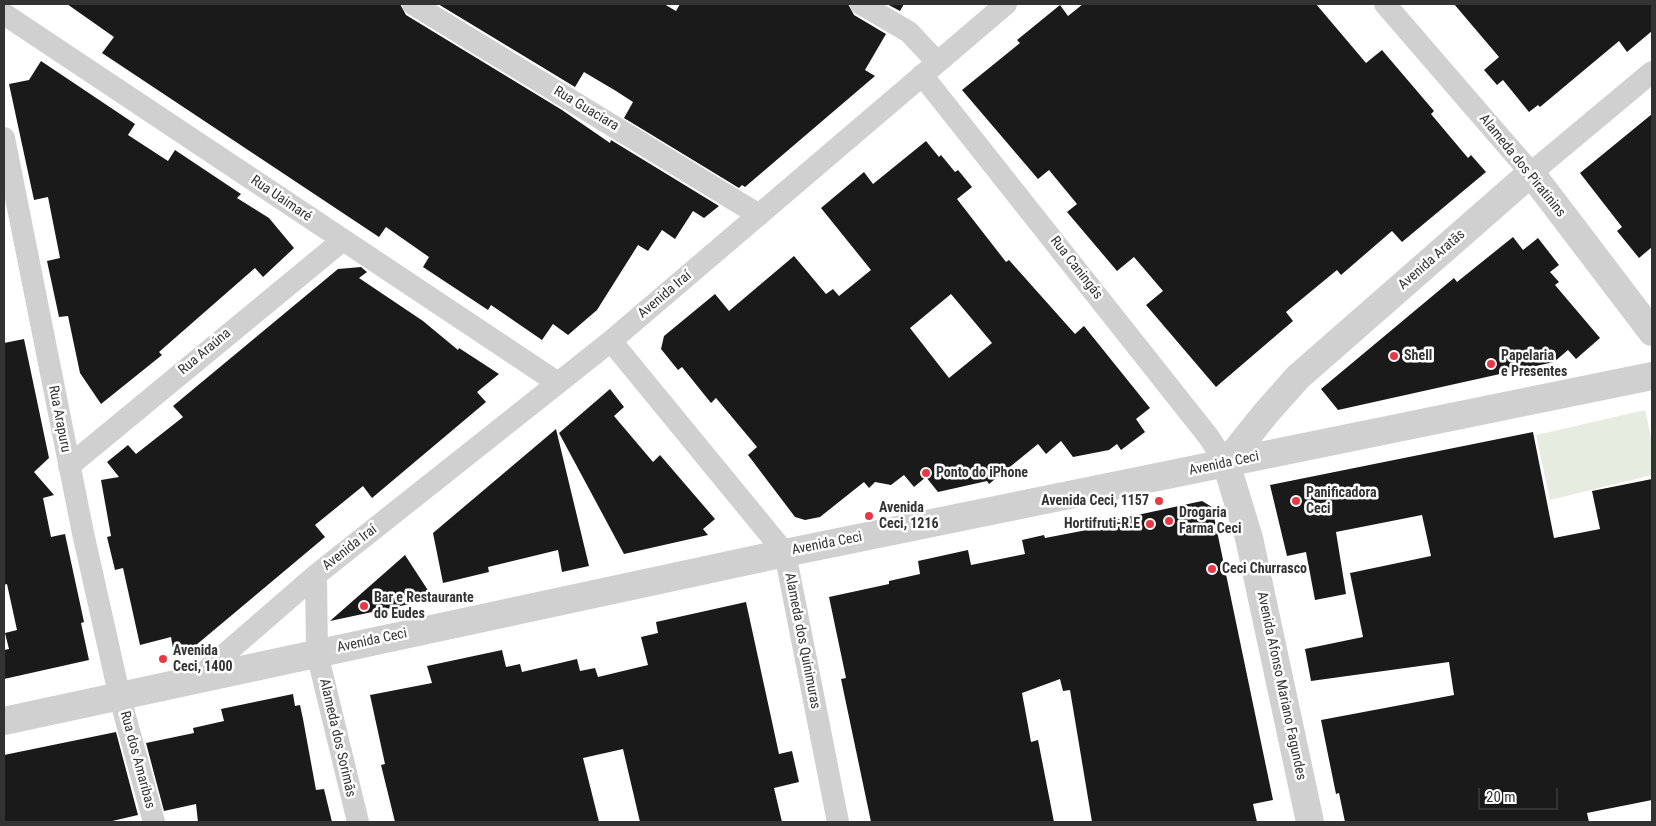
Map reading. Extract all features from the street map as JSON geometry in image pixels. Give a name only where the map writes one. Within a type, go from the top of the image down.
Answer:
[{"type":"street","name":"Rua Guaciara","points":[[413,4],[759,215]]},
{"type":"street","name":"Rua Caningás","points":[[861,4],[909,32],[930,68],[1208,436],[1226,463]]},
{"type":"street","name":"Avenida Iraí","points":[[195,680],[316,575],[611,341],[1006,4]]},
{"type":"street","name":"Alameda dos Piratinins","points":[[1385,4],[1531,173],[1652,332]]},
{"type":"street","name":"Rua Uaimaré","points":[[4,14],[558,383]]},
{"type":"street","name":"Avenida Aratãs","points":[[1226,463],[1266,412],[1298,377],[1531,173],[1652,72]]},
{"type":"street","name":"Rua Arapuru","points":[[4,138],[69,466],[120,698]]},
{"type":"street","name":"Rua Araúna","points":[[69,466],[343,240]]},
{"type":"street","name":"Alameda dos Quinimuras","points":[[611,341],[784,553],[838,822]]},
{"type":"street","name":"Avenida Ceci","points":[[4,721],[120,698],[317,653],[784,553],[1652,376]]},
{"type":"street","name":"Avenida Afonso Mariano Fagundes","points":[[1226,463],[1249,538],[1310,822]]},
{"type":"street","name":"Avenida Iraí","points":[[316,575],[317,653]]},
{"type":"street","name":"Alameda dos Sorimãs","points":[[317,653],[358,822]]},
{"type":"street","name":"Rua dos Amaribas","points":[[120,698],[154,822]]},
{"type":"shaded area","points":[[1645,410],[1652,442],[1652,475],[1550,500],[1536,435]]},
{"type":"building","points":[[67,4],[400,4],[406,15],[562,110],[610,143],[611,140],[719,206],[704,218],[693,211],[675,239],[662,230],[648,251],[638,245],[597,310],[568,335],[553,324],[542,340],[491,305],[488,310],[423,267],[429,257],[386,227],[379,237],[102,53],[114,37]]},
{"type":"building","points":[[438,4],[664,4],[676,11],[680,4],[848,4],[854,15],[886,34],[865,70],[875,76],[745,187],[742,185],[739,188],[624,118],[633,102],[616,91],[584,72],[575,87]]},
{"type":"building","points":[[887,4],[904,4],[900,11]]},
{"type":"building","points":[[1083,4],[1316,4],[1366,63],[1382,50],[1434,111],[1431,114],[1468,158],[1471,155],[1486,172],[1402,242],[1392,231],[1341,275],[1337,270],[1286,312],[1293,321],[1216,387],[1146,305],[1163,291],[1134,257],[1117,271],[1067,212],[1077,204],[1049,170],[1038,179],[962,90],[1020,43],[1017,40],[1060,5],[1068,16]]},
{"type":"building","points":[[1454,4],[1652,4],[1652,31],[1627,52],[1619,41],[1540,107],[1538,105],[1529,112],[1503,80],[1497,85],[1484,70],[1499,57]]},
{"type":"building","points":[[41,61],[135,124],[128,135],[168,161],[175,150],[241,194],[237,198],[269,218],[294,248],[263,277],[255,268],[159,352],[162,355],[101,404],[80,373],[68,316],[59,317],[47,261],[60,258],[48,197],[34,200],[9,84],[29,80]]},
{"type":"building","points":[[1652,114],[1652,247],[1639,258],[1617,231],[1622,227],[1580,173]]},
{"type":"building","points":[[926,141],[955,172],[958,170],[972,187],[957,199],[1006,262],[1009,260],[1075,334],[1084,326],[1150,408],[1136,419],[1145,432],[1121,450],[1117,444],[1109,450],[1073,457],[1061,441],[1046,454],[1038,444],[989,484],[987,481],[938,492],[926,477],[914,487],[904,475],[891,485],[875,482],[869,488],[864,482],[820,517],[805,520],[795,517],[748,455],[757,447],[716,398],[711,403],[682,367],[678,370],[661,349],[664,336],[715,294],[729,311],[794,256],[826,294],[833,289],[839,296],[871,270],[821,208],[864,172],[873,184]],"holes":[[[951,294],[992,343],[949,378],[910,328]]]},
{"type":"building","points":[[1513,237],[1523,250],[1538,238],[1559,265],[1550,272],[1559,282],[1555,285],[1600,338],[1576,359],[1568,350],[1554,362],[1338,410],[1321,389],[1454,278],[1457,282]]},
{"type":"building","points":[[361,267],[367,272],[359,278],[423,321],[458,350],[459,348],[499,374],[477,392],[486,402],[372,498],[363,486],[315,525],[325,537],[189,651],[174,654],[171,637],[140,645],[123,568],[115,570],[107,537],[111,536],[101,480],[119,477],[107,462],[128,445],[136,454],[183,417],[173,406],[338,269]]},
{"type":"building","points":[[24,339],[49,458],[34,472],[54,495],[43,498],[51,537],[65,534],[84,622],[81,623],[89,660],[4,679],[4,650],[9,649],[5,633],[17,630],[7,584],[4,585],[4,343]]},
{"type":"building","points":[[610,389],[624,407],[614,416],[653,462],[660,455],[715,519],[703,529],[708,535],[624,554],[559,433]]},
{"type":"building","points":[[556,429],[589,566],[562,572],[558,550],[488,567],[489,572],[443,583],[433,533]]},
{"type":"building","points":[[1533,432],[1554,538],[1600,529],[1592,491],[1652,479],[1652,800],[1587,813],[1589,822],[1345,822],[1339,793],[1336,794],[1321,720],[1454,695],[1449,662],[1311,681],[1305,649],[1363,637],[1350,573],[1431,556],[1422,515],[1336,532],[1346,594],[1315,600],[1306,552],[1287,556],[1270,485]]},
{"type":"building","points":[[1202,501],[1212,507],[1273,800],[1253,804],[1257,822],[1092,822],[1070,690],[1063,691],[1060,679],[1022,693],[1031,742],[1038,740],[1054,822],[871,822],[841,679],[846,678],[829,597],[889,584],[889,581],[920,574],[918,561],[968,550],[971,565],[1025,554],[1022,540],[1044,535],[1045,538],[1092,529],[1091,525]]},
{"type":"building","points":[[405,555],[431,595],[418,599],[419,602],[330,621]]},
{"type":"building","points":[[746,602],[779,754],[792,751],[799,782],[774,788],[782,822],[640,822],[623,749],[583,758],[599,822],[395,822],[381,765],[385,764],[370,695],[432,683],[427,666],[502,650],[506,667],[520,664],[522,672],[577,659],[580,671],[595,668],[598,677],[648,665],[641,637],[658,633],[656,622]]},
{"type":"building","points":[[293,694],[295,706],[300,705],[316,790],[324,789],[332,822],[198,822],[196,804],[164,811],[146,743],[194,733],[193,728],[224,721],[221,709]]},
{"type":"building","points":[[116,732],[138,815],[108,822],[4,822],[4,755]]},
{"type":"place","name":"Shell","points":[[1394,356]]},
{"type":"place","name":"Papelaria e Presentes","points":[[1491,364]]},
{"type":"place","name":"Ponto do iPhone","points":[[926,473]]},
{"type":"place","name":"Avenida Ceci, 1157","points":[[1159,501]]},
{"type":"place","name":"Panificadora Ceci","points":[[1296,501]]},
{"type":"place","name":"Avenida Ceci, 1216","points":[[869,516]]},
{"type":"place","name":"Drogaria Farma Ceci","points":[[1169,521]]},
{"type":"place","name":"Hortifruti-R.E","points":[[1150,524]]},
{"type":"place","name":"Ceci Churrasco","points":[[1212,569]]},
{"type":"place","name":"Bar e Restaurante do Eudes","points":[[364,606]]},
{"type":"place","name":"Avenida Ceci, 1400","points":[[163,659]]}]
